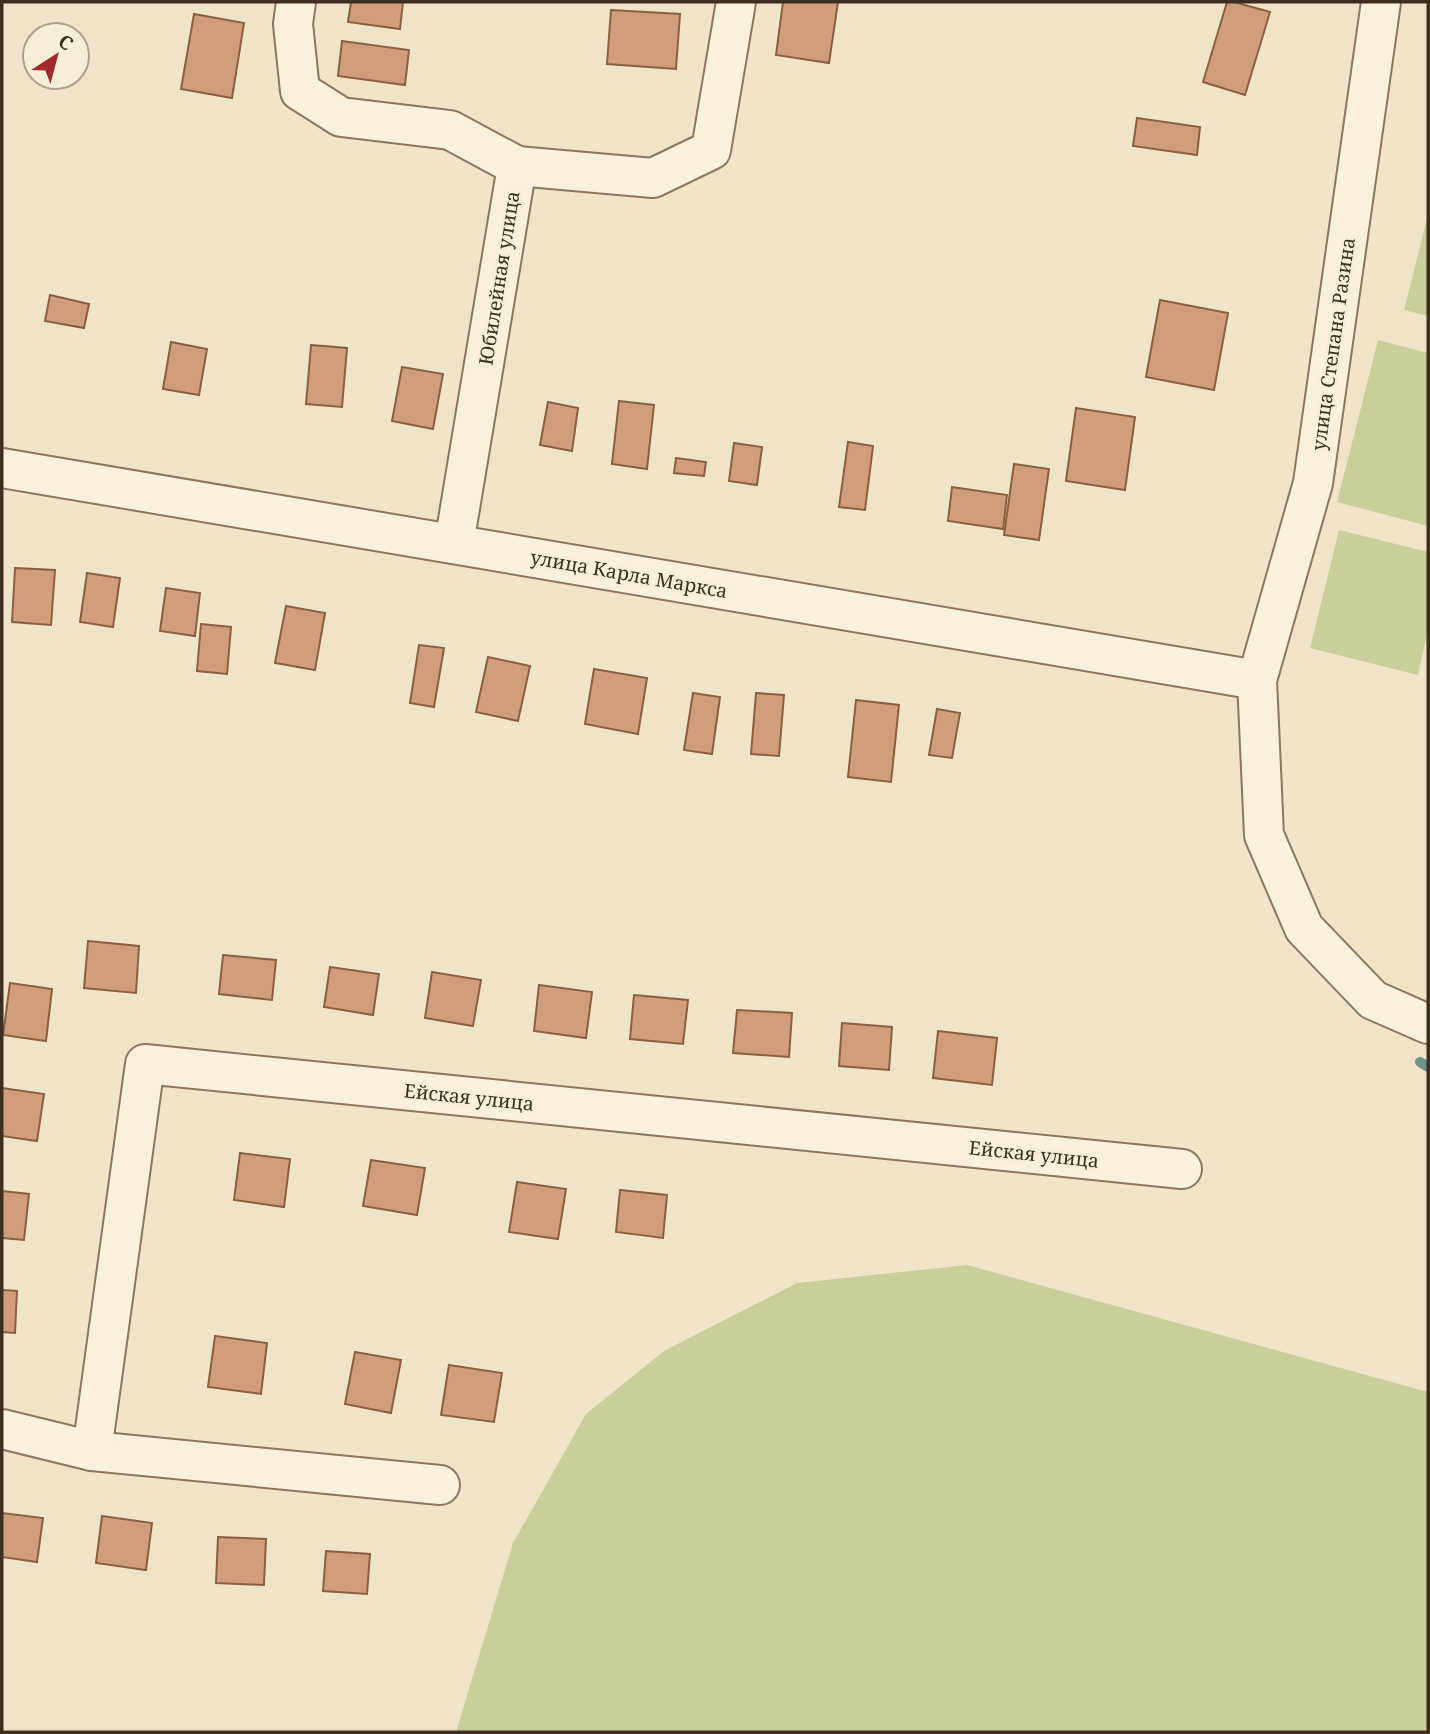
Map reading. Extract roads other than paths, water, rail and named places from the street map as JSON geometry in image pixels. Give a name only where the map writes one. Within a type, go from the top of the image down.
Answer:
[{"type":"street","name":"Юбилейная улица","points":[[296,2],[293,24],[300,91],[341,117],[450,130],[517,166],[454,544]]},
{"type":"street","points":[[517,166],[653,178],[712,150],[736,2]]},
{"type":"street","name":"улица Степана Разина","points":[[1381,2],[1313,483],[1257,680],[1264,835],[1304,928],[1373,1000],[1428,1024]]},
{"type":"street","name":"улица Карла Маркса","points":[[2,468],[1257,680]]},
{"type":"street","name":"Ейская улица","points":[[93,1451],[145,1065],[1182,1169]]},
{"type":"street","points":[[2,1429],[93,1451],[440,1485]]},
{"type":"waterway","points":[[1420,1062],[1428,1067]]}]
